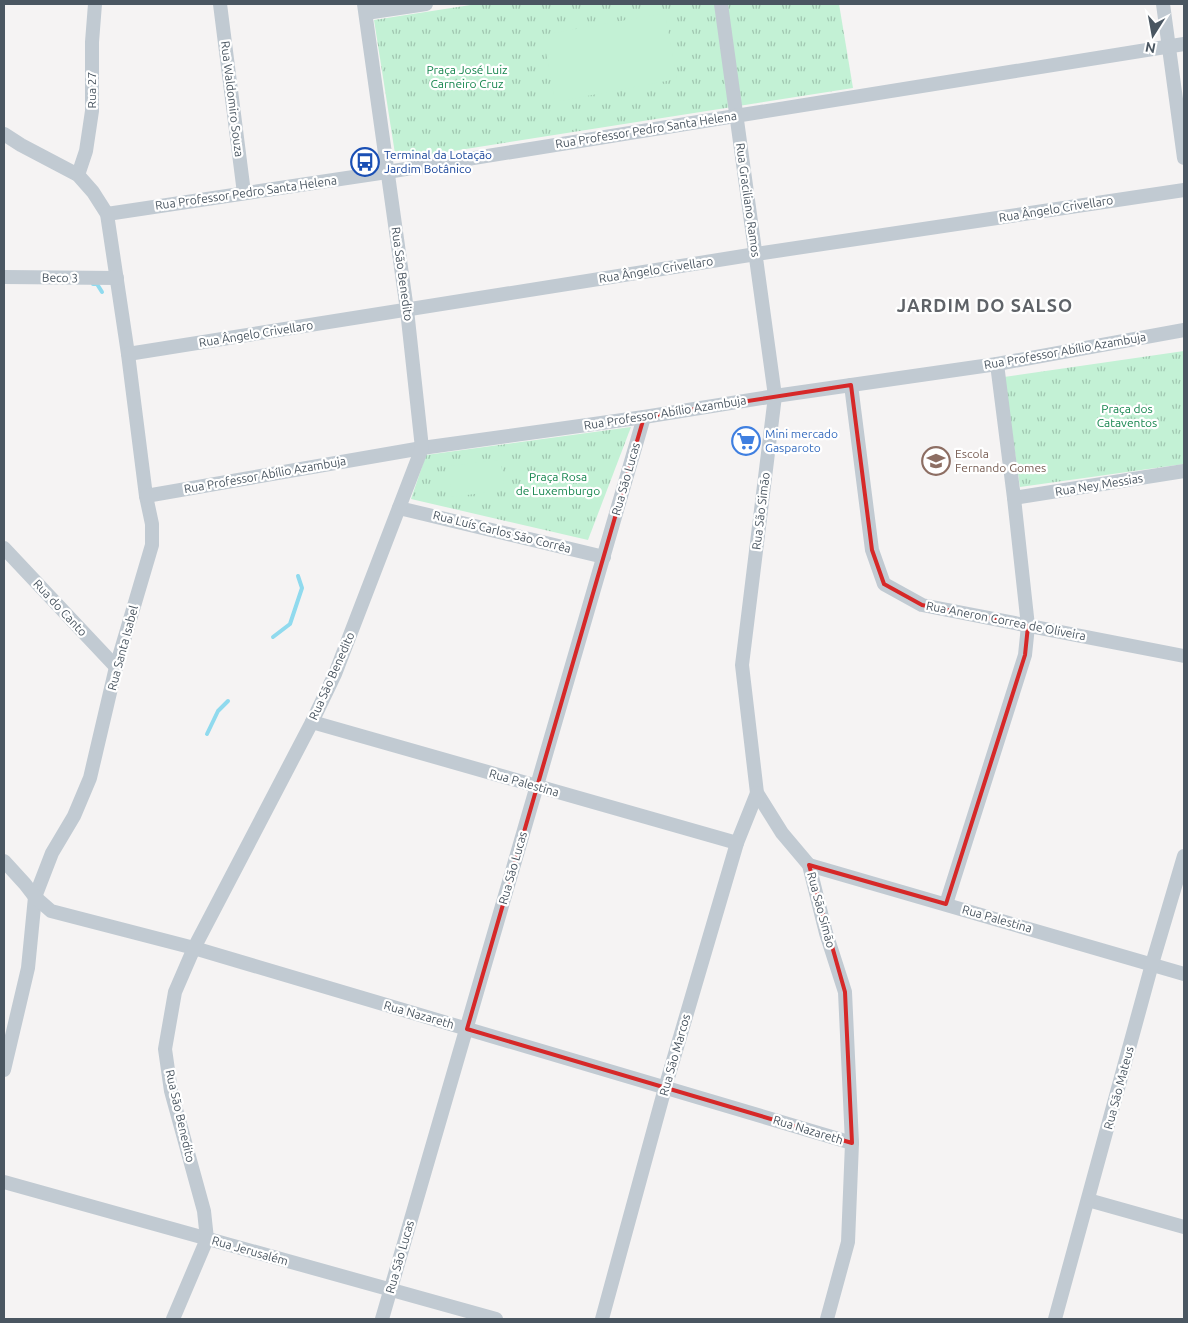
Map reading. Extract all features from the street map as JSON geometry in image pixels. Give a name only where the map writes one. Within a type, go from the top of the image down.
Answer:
[{"type":"street","name":"Rua 27","points":[[78,175],[86,152],[92,111],[92,42],[95,4]]},
{"type":"street","name":"Rua Waldomiro Souza","points":[[220,4],[244,193]]},
{"type":"street","points":[[365,8],[426,4]]},
{"type":"street","name":"Rua Graciliano Ramos","points":[[721,4],[775,396]]},
{"type":"street","points":[[1162,4],[1184,158]]},
{"type":"street","name":"Rua São Benedito","points":[[173,1319],[207,1239],[204,1211],[171,1092],[166,1049],[175,992],[194,948],[312,722],[335,674],[422,448],[407,310],[365,8]]},
{"type":"street","name":"Rua Professor Pedro Santa Helena","points":[[107,214],[387,172],[1184,44]]},
{"type":"street","points":[[4,134],[22,146],[78,175],[93,192],[107,214]]},
{"type":"street","name":"Rua Ângelo Crivellaro","points":[[128,354],[756,254],[1184,190]]},
{"type":"street","name":"Rua Santa Isabel","points":[[4,1070],[28,968],[35,897],[52,853],[74,816],[90,778],[116,668],[152,545],[152,524],[146,496],[128,354],[107,214]]},
{"type":"street","name":"Beco 3","points":[[4,276],[117,278]]},
{"type":"street","name":"Rua Professor Abílio Azambuja","points":[[146,496],[422,448],[997,364],[1184,330]]},
{"type":"street","points":[[946,904],[1025,655],[1028,626],[997,364]]},
{"type":"street","name":"Rua Aneron Correa de Oliveira","points":[[851,385],[872,550],[884,584],[922,605],[1184,656]]},
{"type":"street","name":"Rua São Simão","points":[[775,396],[742,665],[757,793],[782,832],[810,865],[826,933],[845,992],[852,1144],[848,1242],[827,1319]]},
{"type":"street","name":"Rua São Lucas","points":[[382,1319],[644,416]]},
{"type":"street","name":"Rua Ney Messias","points":[[1014,498],[1184,471]]},
{"type":"street","name":"Rua Luís Carlos São Corrêa","points":[[399,508],[604,557]]},
{"type":"street","name":"Rua do Canto","points":[[4,548],[116,668]]},
{"type":"street","name":"Rua Palestina","points":[[312,722],[737,843]]},
{"type":"street","name":"Rua São Marcos","points":[[602,1319],[665,1088],[737,843],[757,793]]},
{"type":"street","name":"Rua São Mateus","points":[[1055,1319],[1152,964],[1184,856]]},
{"type":"street","name":"Rua Nazareth","points":[[4,861],[35,897],[51,911],[194,948],[852,1144]]},
{"type":"street","name":"Rua Palestina","points":[[810,865],[1184,974]]},
{"type":"street","name":"Rua Jerusalém","points":[[4,1182],[496,1319]]},
{"type":"street","points":[[1088,1200],[1184,1227]]},
{"type":"highlighted area","points":[[851,385],[872,550],[884,584],[922,605],[1028,626],[1025,655],[946,904],[809,865],[845,992],[852,1143],[467,1029],[644,417]]},
{"type":"green space","name":"Praça José Luiz Carneiro Cruz","points":[[477,4],[839,4],[853,88],[396,160],[374,20]]},
{"type":"green space","points":[[665,13],[677,79],[555,102],[543,35]]},
{"type":"green space","name":"Praça dos Cataventos","points":[[1184,351],[1184,464],[1020,487],[1004,377]]},
{"type":"green space","name":"Praça Rosa de Luxemburgo","points":[[631,427],[588,540],[411,499],[426,455]]},
{"type":"green space","points":[[501,460],[504,490],[452,497],[448,466]]},
{"type":"waterway","points":[[93,284],[97,284],[102,292]]},
{"type":"waterway","points":[[273,637],[290,624],[302,588],[298,576]]},
{"type":"waterway","points":[[207,734],[218,711],[228,701]]},
{"type":"place","name":"Terminal da Lotação Jardim Botânico","points":[[365,162]]},
{"type":"place","name":"Mini mercado Gasparoto","points":[[746,441]]},
{"type":"place","name":"Escola Fernando Gomes","points":[[936,461]]},
{"type":"district","name":"JARDIM DO SALSO","points":[[985,306]]}]
